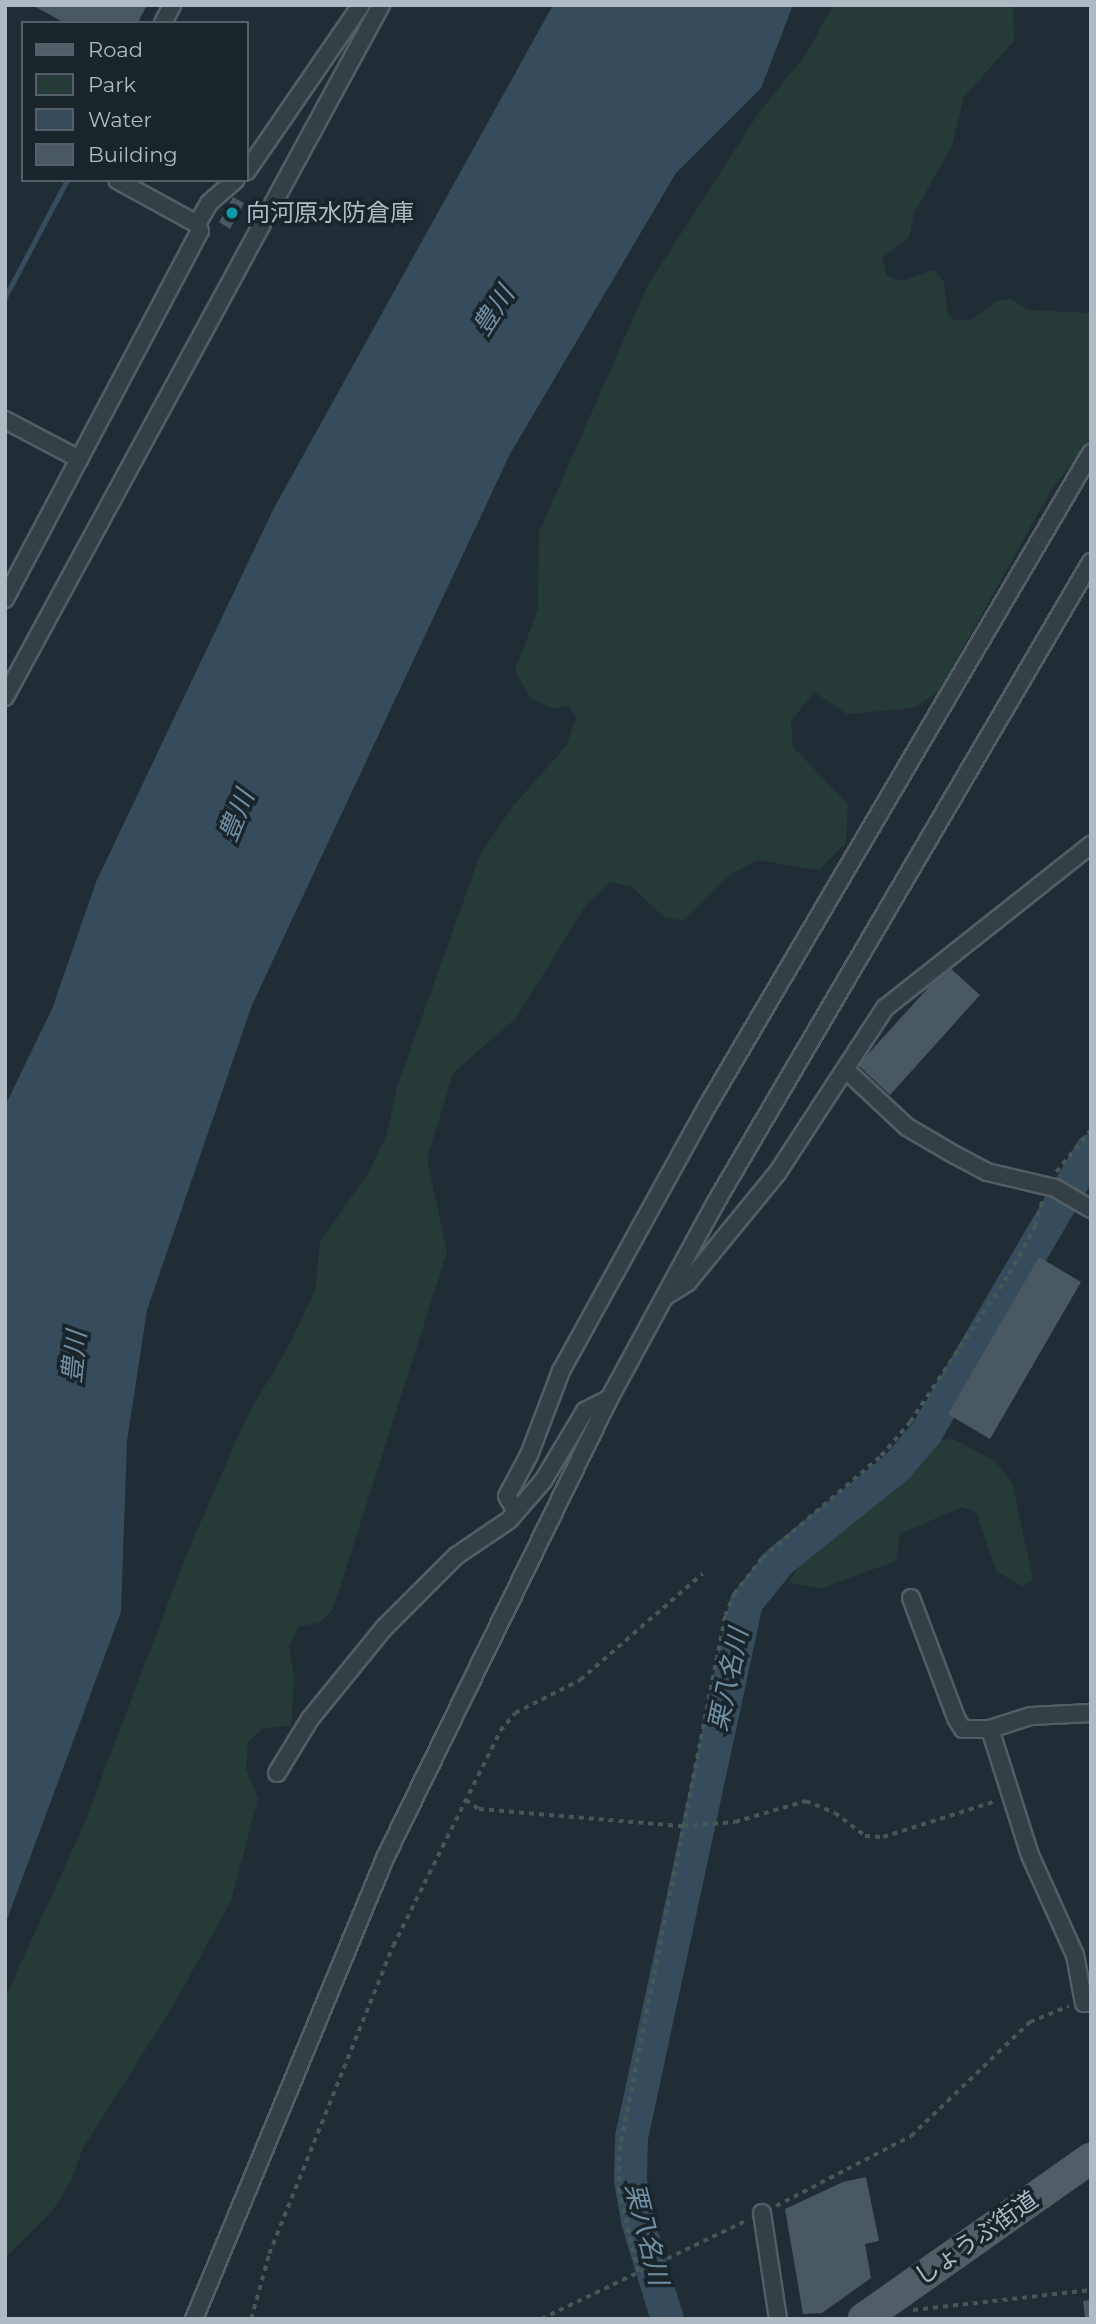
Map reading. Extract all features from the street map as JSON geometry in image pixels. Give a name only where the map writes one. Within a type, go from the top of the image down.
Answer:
[{"type":"main road","name":"しょうぶ街道","points":[[863,2319],[1091,2158]]},
{"type":"street","points":[[164,21],[172,5]]},
{"type":"street","points":[[248,170],[361,5]]},
{"type":"street","points":[[5,697],[382,5]]},
{"type":"street","points":[[5,599],[200,231],[197,224],[121,182]]},
{"type":"street","points":[[197,224],[209,203],[233,182]]},
{"type":"street","points":[[5,420],[79,459]]},
{"type":"street","points":[[520,1506],[514,1508],[507,1496],[529,1455],[561,1371],[708,1105],[1091,453]]},
{"type":"street","points":[[194,2319],[386,1856],[609,1399],[662,1298],[1091,562]]},
{"type":"street","points":[[662,1298],[688,1282],[778,1172],[885,1008],[1091,845]]},
{"type":"street","points":[[846,1070],[907,1127],[955,1155],[987,1172],[1051,1188],[1086,1206]]},
{"type":"street","points":[[277,1773],[310,1719],[384,1628],[456,1556],[509,1520],[543,1481],[585,1410],[609,1399]]},
{"type":"street","points":[[911,1598],[956,1718],[964,1729],[990,1729],[1031,1716],[1091,1713]]},
{"type":"street","points":[[990,1729],[1030,1855],[1075,1955],[1088,2003]]},
{"type":"street","points":[[762,2213],[778,2319]]},
{"type":"path","points":[[640,2271],[619,2191],[619,2151],[725,1616],[734,1594],[762,1558],[881,1456],[910,1422],[1009,1274],[1035,1226],[1059,1165],[1091,1130]]},
{"type":"path","points":[[251,2319],[269,2254],[393,1946],[500,1731],[515,1713],[580,1680],[702,1574]]},
{"type":"path","points":[[466,1800],[480,1809],[683,1826],[709,1825],[806,1801],[835,1813],[865,1836],[883,1838],[1012,1797]]},
{"type":"path","points":[[541,2319],[665,2261],[904,2141],[1030,2022],[1088,2003]]},
{"type":"path","points":[[885,2301],[893,2307],[923,2311],[1091,2290]]},
{"type":"green space","points":[[833,5],[1013,5],[1014,41],[964,97],[952,146],[914,213],[909,237],[882,258],[887,276],[901,281],[934,270],[944,282],[948,314],[954,320],[970,320],[999,300],[1011,299],[1028,310],[1091,313],[1091,440],[1051,490],[939,691],[914,708],[847,714],[814,692],[791,721],[793,747],[848,804],[846,843],[819,870],[757,860],[731,874],[684,921],[664,917],[632,887],[611,882],[586,905],[516,1018],[453,1073],[427,1158],[447,1252],[333,1609],[319,1623],[299,1626],[289,1645],[294,1678],[291,1726],[263,1728],[248,1742],[246,1769],[258,1798],[231,1901],[173,2006],[83,2148],[70,2183],[52,2211],[5,2258],[5,1998],[82,1829],[186,1556],[247,1416],[286,1351],[315,1291],[320,1242],[369,1172],[387,1134],[397,1087],[480,855],[513,806],[567,745],[576,717],[569,706],[553,708],[531,699],[515,670],[538,610],[539,532],[648,285],[758,114],[807,53]]},
{"type":"green space","points":[[951,1438],[995,1461],[1012,1482],[1033,1580],[1022,1586],[996,1571],[976,1512],[962,1507],[900,1534],[896,1561],[819,1589],[789,1582],[804,1557],[910,1471],[933,1442]]},
{"type":"water","name":"豊川","points":[[553,5],[793,5],[761,88],[676,173],[510,454],[252,1005],[147,1310],[127,1441],[121,1612],[5,1925],[5,1106],[52,1009],[96,882],[274,508]]},
{"type":"building","points":[[32,5],[147,5],[140,21],[61,21]]},
{"type":"building","name":"向河原水防倉庫","points":[[233,197],[244,203],[230,229],[219,222]]},
{"type":"building","points":[[948,966],[980,995],[890,1095],[858,1065]]},
{"type":"building","points":[[1039,1257],[1081,1282],[990,1439],[948,1414]]},
{"type":"building","points":[[866,2177],[879,2241],[865,2244],[871,2278],[822,2313],[803,2314],[785,2209],[843,2182]]},
{"type":"building","points":[[1091,2300],[1091,2319],[1085,2319],[1083,2301]]},
{"type":"waterway","points":[[5,297],[66,182]]},
{"type":"waterway","name":"栗八名川","points":[[667,2319],[637,2220],[630,2180],[631,2137],[746,1602],[780,1560],[896,1467],[926,1432],[1091,1150]]},
{"type":"place","name":"向河原水防倉庫","points":[[232,213]]}]
